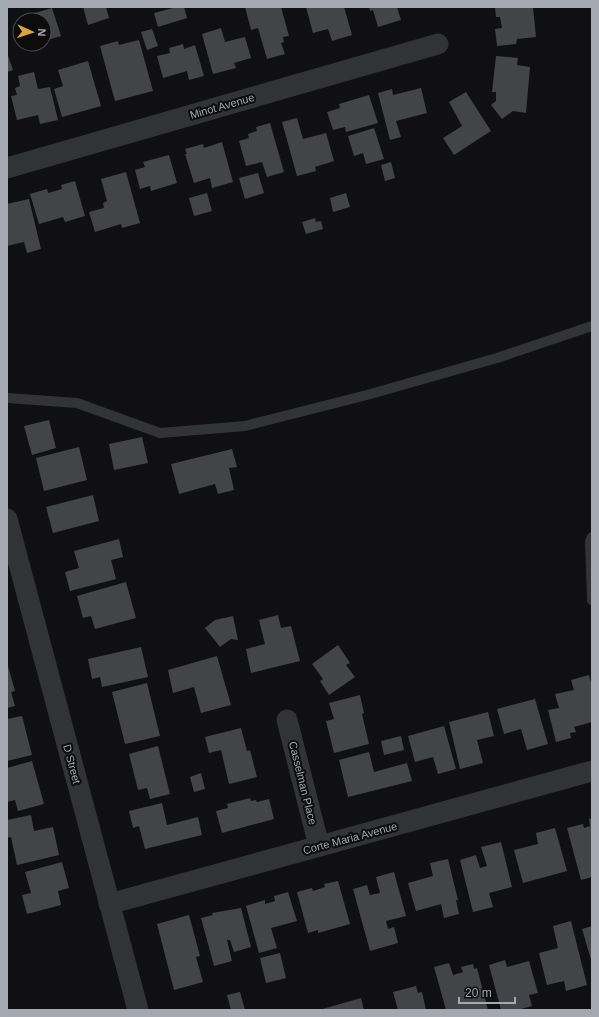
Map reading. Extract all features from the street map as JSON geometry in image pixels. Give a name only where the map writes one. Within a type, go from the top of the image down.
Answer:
[{"type":"street","name":"Minot Avenue","points":[[7,168],[438,44]]},
{"type":"street","name":"D Street","points":[[7,518],[138,1010]]},
{"type":"street","name":"Casselman Place","points":[[287,720],[319,846]]},
{"type":"street","name":"Corte Maria Avenue","points":[[109,904],[592,771]]},
{"type":"lane","points":[[7,398],[78,403],[160,433],[245,426],[367,395],[497,358],[592,326]]},
{"type":"lane","points":[[592,537],[590,541],[592,600]]},
{"type":"building","points":[[83,7],[106,7],[109,18],[88,25]]},
{"type":"building","points":[[177,7],[184,7],[187,18],[158,27],[154,13]]},
{"type":"building","points":[[245,7],[281,7],[289,36],[283,37],[284,42],[281,43],[285,54],[267,59],[258,28],[251,30]]},
{"type":"building","points":[[306,7],[344,7],[352,35],[332,41],[328,29],[313,33]]},
{"type":"building","points":[[369,7],[397,7],[401,20],[378,27],[373,10],[370,11]]},
{"type":"building","points":[[495,7],[533,7],[536,37],[517,39],[516,44],[497,46],[495,29],[502,28],[500,17],[496,17]]},
{"type":"building","points":[[52,8],[61,36],[52,39],[52,12],[38,12]]},
{"type":"building","points":[[221,28],[225,42],[245,37],[251,58],[234,63],[236,68],[213,74],[202,34]]},
{"type":"building","points":[[152,29],[158,46],[147,50],[141,32]]},
{"type":"building","points":[[139,40],[153,91],[115,101],[100,46],[118,41],[119,45]]},
{"type":"building","points":[[183,44],[184,49],[195,45],[204,76],[189,80],[187,71],[163,78],[157,56],[170,53],[169,48]]},
{"type":"building","points":[[7,53],[13,70],[7,72]]},
{"type":"building","points":[[496,56],[518,58],[517,65],[530,67],[526,113],[513,111],[502,119],[491,105],[496,101],[496,92],[492,92]]},
{"type":"building","points":[[88,61],[101,106],[62,117],[54,89],[63,86],[58,70]]},
{"type":"building","points":[[34,72],[38,89],[50,87],[58,120],[40,124],[38,115],[17,120],[11,96],[17,95],[15,88],[20,86],[18,76]]},
{"type":"building","points":[[421,88],[427,113],[396,121],[401,137],[390,140],[378,93],[392,89],[393,95]]},
{"type":"building","points":[[466,92],[491,131],[454,155],[443,138],[462,126],[449,102]]},
{"type":"building","points":[[369,95],[378,123],[346,132],[345,127],[333,130],[327,112],[340,108],[339,104]]},
{"type":"building","points":[[297,118],[303,139],[326,133],[334,161],[315,167],[316,171],[297,176],[282,122]]},
{"type":"building","points":[[270,123],[284,172],[267,177],[262,162],[246,166],[239,141],[249,138],[248,134],[257,131],[256,127]]},
{"type":"building","points":[[374,128],[384,159],[366,164],[363,153],[354,156],[348,136]]},
{"type":"building","points":[[222,142],[233,182],[212,188],[210,178],[194,183],[185,154],[187,154],[185,149],[203,144],[204,148]]},
{"type":"building","points":[[169,155],[177,183],[151,191],[150,186],[140,189],[135,170],[145,167],[143,162]]},
{"type":"building","points":[[391,162],[395,178],[385,181],[381,165]]},
{"type":"building","points":[[126,172],[140,223],[122,228],[121,224],[95,232],[89,212],[104,208],[103,203],[107,201],[101,179]]},
{"type":"building","points":[[258,173],[264,193],[245,199],[239,178]]},
{"type":"building","points":[[75,181],[85,216],[65,222],[63,217],[39,224],[30,194],[47,189],[48,193],[62,189],[61,185]]},
{"type":"building","points":[[207,193],[212,211],[194,216],[189,198]]},
{"type":"building","points":[[346,193],[350,207],[333,212],[330,198]]},
{"type":"building","points":[[29,199],[41,249],[27,253],[24,242],[7,246],[7,204]]},
{"type":"building","points":[[315,218],[316,222],[321,221],[323,229],[306,234],[302,222]]},
{"type":"building","points":[[49,420],[56,448],[32,455],[24,426]]},
{"type":"building","points":[[142,437],[148,463],[114,470],[109,444]]},
{"type":"building","points":[[79,447],[87,480],[44,491],[36,458]]},
{"type":"building","points":[[232,449],[237,467],[229,468],[234,490],[218,494],[215,484],[179,494],[171,464]]},
{"type":"building","points":[[93,495],[99,521],[53,533],[46,507]]},
{"type":"building","points":[[119,539],[123,557],[111,560],[116,579],[70,591],[65,572],[79,568],[74,551]]},
{"type":"building","points":[[126,582],[136,618],[95,629],[91,616],[83,618],[77,596]]},
{"type":"building","points":[[278,615],[281,628],[291,626],[300,661],[251,673],[246,649],[265,644],[259,620]]},
{"type":"building","points":[[233,616],[238,640],[231,639],[220,647],[205,628],[215,620]]},
{"type":"building","points":[[338,645],[350,663],[346,665],[355,677],[329,695],[320,681],[323,679],[312,664]]},
{"type":"building","points":[[141,647],[148,677],[102,687],[100,677],[92,679],[88,659]]},
{"type":"building","points":[[217,656],[231,705],[201,713],[194,687],[173,693],[168,670]]},
{"type":"building","points":[[8,666],[15,691],[11,692],[15,706],[7,708],[7,667]]},
{"type":"building","points":[[589,675],[592,686],[592,722],[574,727],[576,732],[570,733],[571,738],[556,742],[548,710],[559,708],[555,694],[574,690],[571,680]]},
{"type":"building","points":[[147,683],[160,736],[125,744],[112,692]]},
{"type":"building","points":[[360,695],[364,713],[362,714],[369,744],[334,753],[326,721],[334,719],[329,703]]},
{"type":"building","points":[[535,699],[548,744],[527,750],[521,729],[504,734],[497,709]]},
{"type":"building","points":[[488,712],[494,736],[477,740],[483,763],[460,769],[449,722]]},
{"type":"building","points":[[22,716],[32,755],[7,761],[7,719]]},
{"type":"building","points":[[444,726],[456,769],[438,774],[433,757],[415,762],[408,736]]},
{"type":"building","points":[[241,728],[247,751],[250,750],[257,777],[229,784],[221,750],[209,753],[205,737]]},
{"type":"building","points":[[401,736],[404,750],[384,755],[381,741]]},
{"type":"building","points":[[158,746],[170,794],[150,799],[147,788],[138,790],[129,754]]},
{"type":"building","points":[[369,752],[374,772],[407,763],[412,781],[348,797],[339,760]]},
{"type":"building","points":[[32,761],[44,804],[18,811],[15,800],[7,802],[7,768]]},
{"type":"building","points":[[201,773],[205,789],[194,792],[190,777]]},
{"type":"building","points":[[250,798],[251,801],[256,800],[257,802],[269,799],[274,819],[222,833],[216,811],[228,808],[227,804]]},
{"type":"building","points":[[162,803],[167,825],[198,817],[202,835],[145,849],[139,826],[133,828],[129,811]]},
{"type":"building","points":[[31,815],[34,831],[53,827],[59,855],[17,865],[11,837],[7,838],[7,820]]},
{"type":"building","points":[[592,818],[592,877],[581,880],[567,828],[583,824],[584,828],[590,826],[589,819]]},
{"type":"building","points":[[555,828],[567,871],[523,883],[514,850],[538,844],[536,833]]},
{"type":"building","points":[[501,842],[512,887],[489,893],[493,907],[473,912],[460,860],[476,855],[480,868],[487,866],[481,847]]},
{"type":"building","points":[[448,859],[458,900],[456,900],[459,914],[444,918],[441,904],[416,911],[408,883],[433,876],[430,863]]},
{"type":"building","points":[[62,862],[69,888],[58,891],[61,905],[27,914],[22,895],[31,893],[25,872]]},
{"type":"building","points":[[394,872],[406,916],[386,921],[388,929],[394,927],[398,943],[370,951],[353,889],[367,885],[370,895],[380,893],[376,877]]},
{"type":"building","points":[[338,881],[350,924],[318,933],[318,930],[308,933],[297,892],[312,888],[313,891],[325,887],[324,884]]},
{"type":"building","points":[[288,892],[297,921],[271,928],[277,948],[259,953],[246,906],[265,900],[265,904],[275,901],[274,896]]},
{"type":"building","points":[[241,908],[251,947],[234,952],[230,940],[227,940],[232,961],[214,966],[201,918],[213,915],[212,913]]},
{"type":"building","points":[[189,915],[200,956],[196,957],[203,982],[174,990],[157,924]]},
{"type":"building","points":[[571,921],[587,985],[566,991],[564,981],[547,985],[539,953],[558,948],[553,926]]},
{"type":"building","points":[[592,926],[592,963],[582,929]]},
{"type":"building","points":[[280,953],[286,978],[266,983],[260,958]]},
{"type":"building","points":[[505,960],[507,967],[529,961],[538,993],[529,995],[532,1006],[517,1010],[501,1010],[489,965]]},
{"type":"building","points":[[449,963],[453,975],[463,972],[461,967],[473,964],[474,969],[477,968],[488,1010],[446,1010],[434,967]]},
{"type":"building","points":[[416,986],[418,993],[422,992],[426,1010],[398,1010],[393,992]]},
{"type":"building","points":[[240,992],[245,1010],[231,1010],[227,995]]},
{"type":"building","points":[[361,998],[364,1010],[319,1010]]}]
